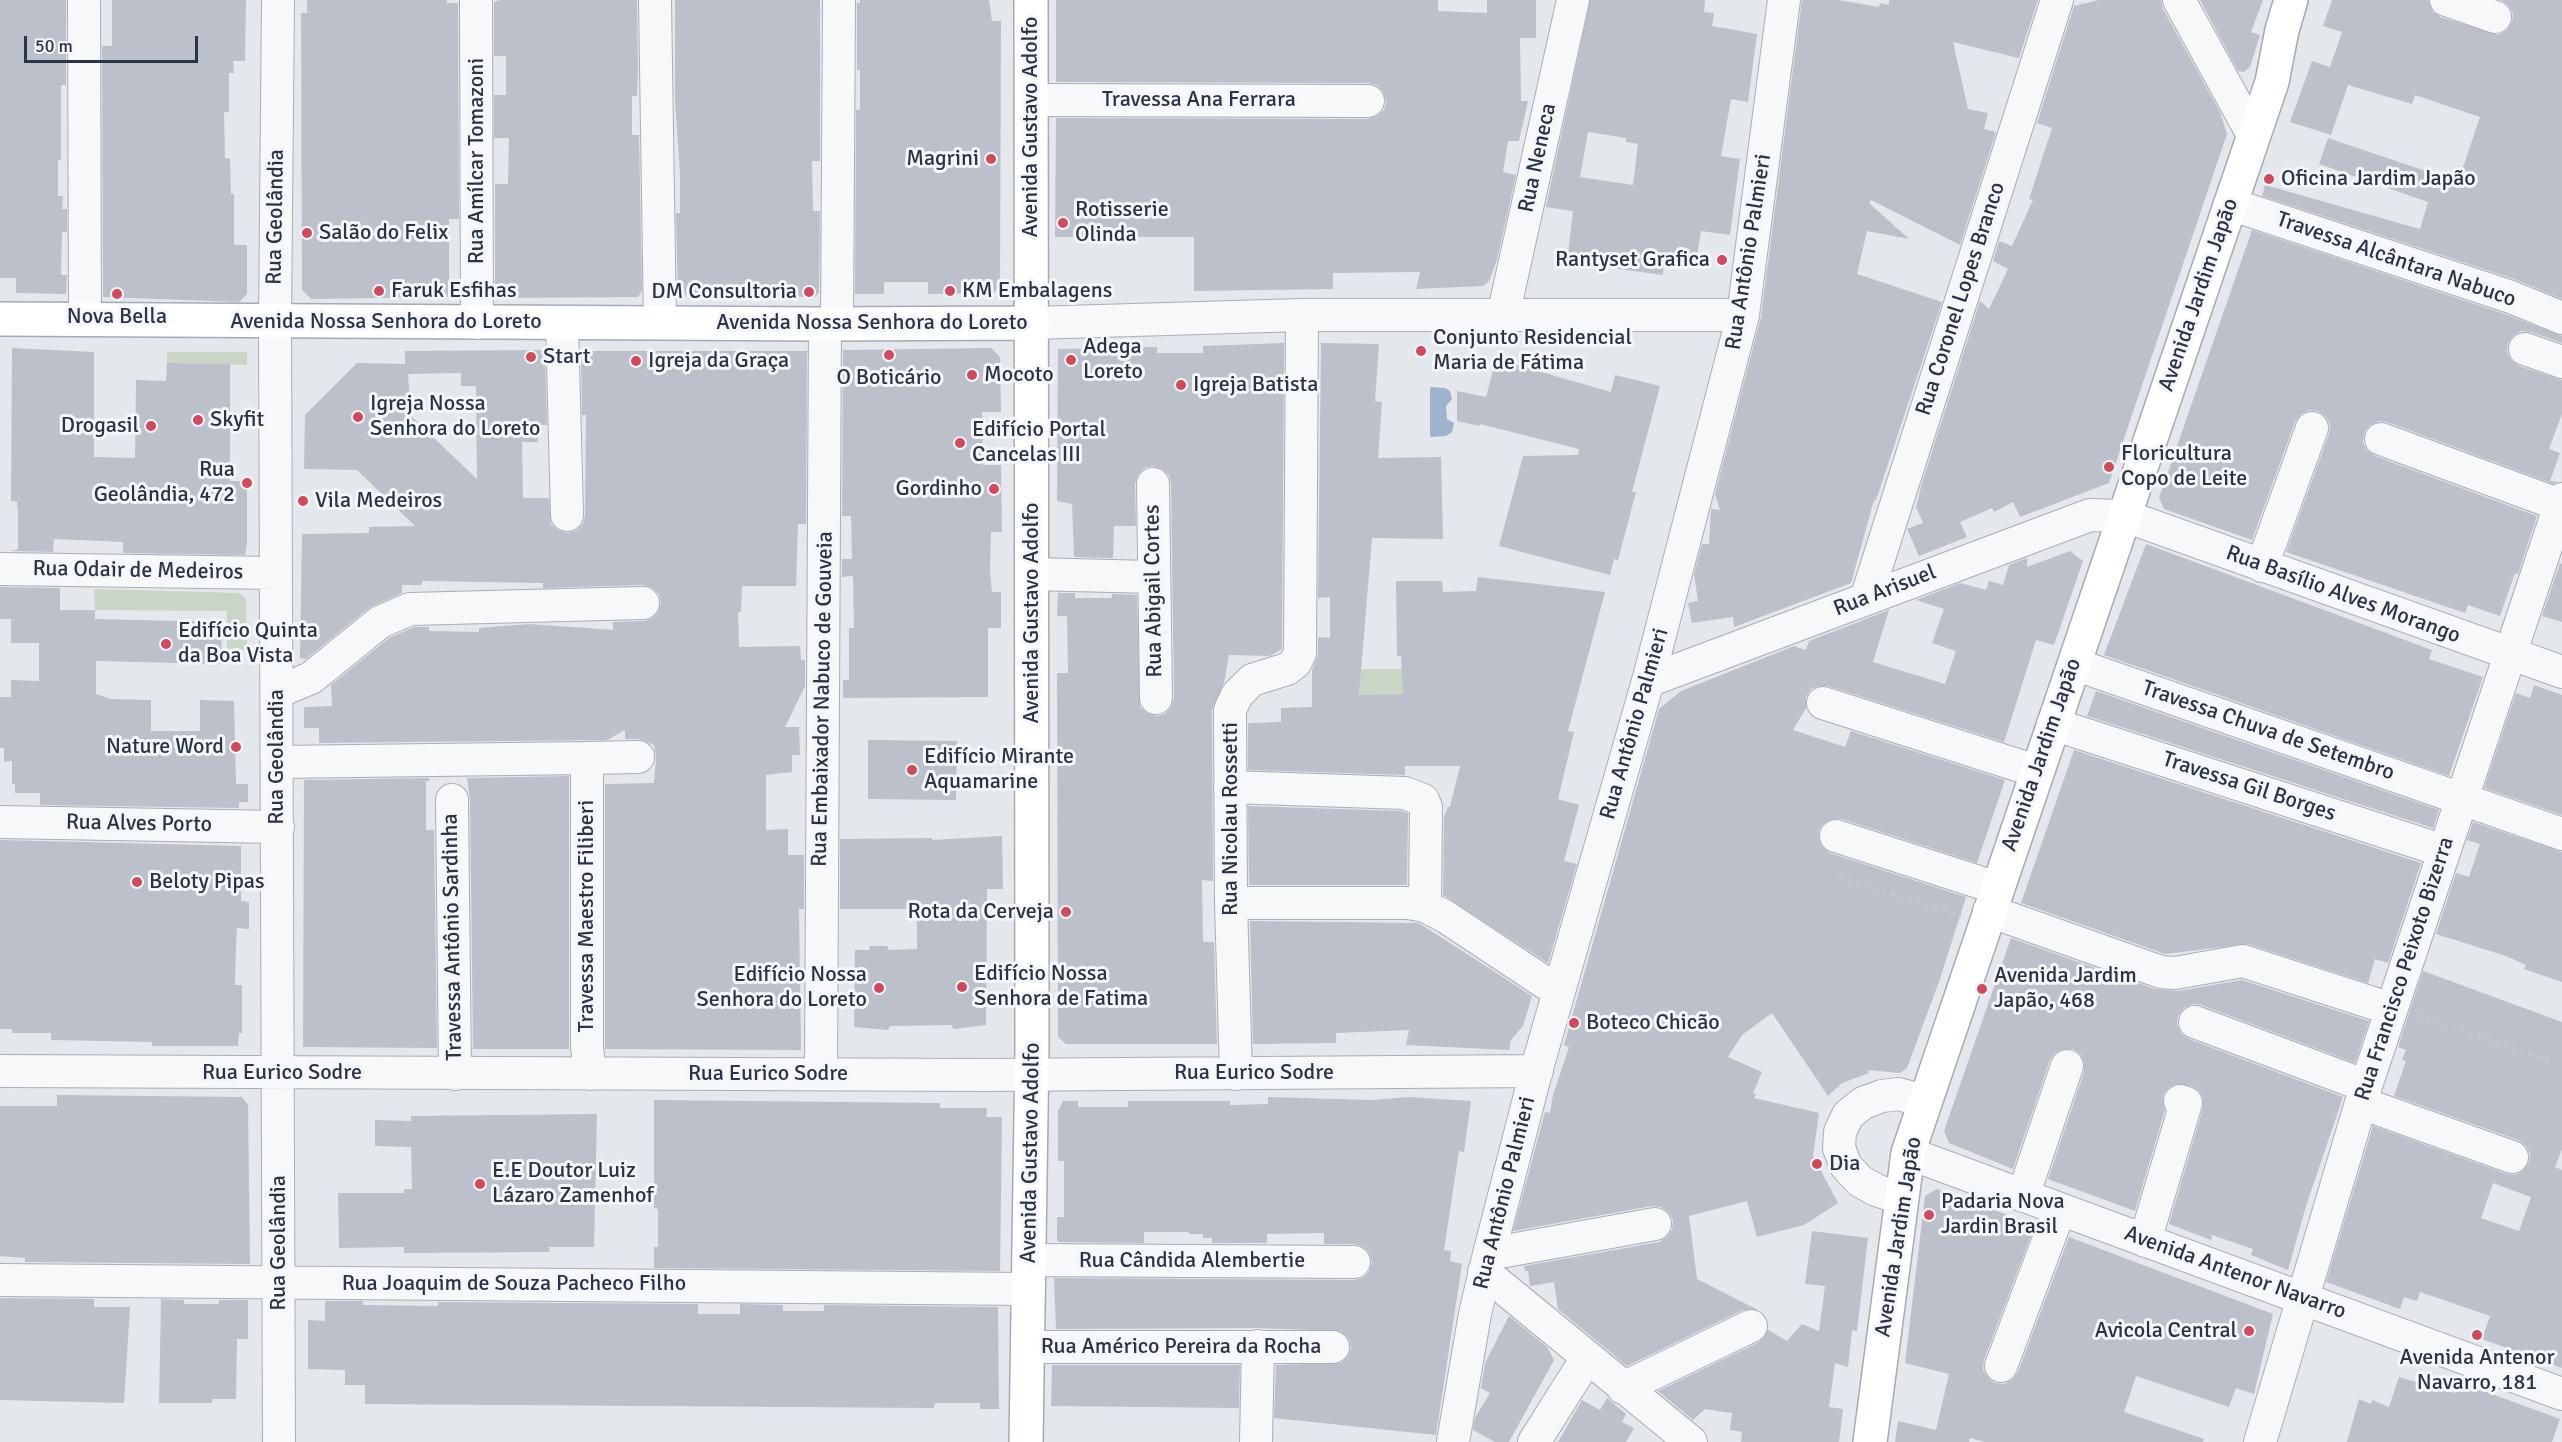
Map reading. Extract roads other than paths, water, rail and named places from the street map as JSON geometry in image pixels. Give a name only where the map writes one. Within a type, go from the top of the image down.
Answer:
[{"type":"main road","name":"Avenida Gustavo Adolfo","points":[[1026,1442],[1032,1075],[1030,0]]},
{"type":"main road","name":"Avenida Jardim Japão","points":[[1870,1442],[1908,1153],[2272,82],[2291,0]]},
{"type":"main road","name":"Avenida Jardim Japão","points":[[2272,82],[2298,36],[2310,0]]},
{"type":"main road","name":"Avenida Nossa Senhora do Loreto","points":[[0,319],[477,323],[1032,323]]},
{"type":"street","points":[[84,0],[85,320]]},
{"type":"street","name":"Rua Geolândia","points":[[278,0],[275,322],[279,1442]]},
{"type":"street","name":"Rua Amílcar Tomazoni","points":[[476,0],[477,323]]},
{"type":"street","points":[[655,0],[660,323]]},
{"type":"street","name":"Rua Embaixador Nabuco de Gouveia","points":[[821,1074],[831,324],[839,0]]},
{"type":"street","name":"Rua Neneca","points":[[1503,316],[1573,0]]},
{"type":"street","name":"Rua Antônio Palmieri","points":[[1454,1442],[1486,1263],[1536,1071],[1648,681],[1743,315],[1784,0]]},
{"type":"street","name":"Rua Coronel Lopes Branco","points":[[1866,599],[2057,0]]},
{"type":"street","points":[[2179,0],[2253,135]]},
{"type":"street","points":[[2446,0],[2495,17]]},
{"type":"street","name":"Travessa Ana Ferrara","points":[[1031,100],[1368,100]]},
{"type":"street","name":"Travessa Alcântara Nabuco","points":[[2230,204],[2511,297],[2562,318]]},
{"type":"street","name":"Avenida Nossa Senhora do Loreto","points":[[1032,323],[1302,315],[1743,315]]},
{"type":"street","name":"Rua Nicolau Rossetti","points":[[1236,1074],[1231,903],[1230,710],[1237,694],[1252,680],[1287,669],[1295,663],[1300,653],[1302,315]]},
{"type":"street","points":[[562,323],[567,515]]},
{"type":"street","points":[[2526,349],[2562,362]]},
{"type":"street","points":[[2262,566],[2312,428]]},
{"type":"street","points":[[2381,440],[2561,502]]},
{"type":"street","name":"Rua Abigail Cortes","points":[[1153,484],[1152,578],[1155,698]]},
{"type":"street","name":"Rua Francisco Peixoto Bizerra","points":[[2260,1442],[2363,1094],[2561,502]]},
{"type":"street","name":"Rua Arisuel","points":[[1648,681],[2090,515],[2125,516]]},
{"type":"street","name":"Rua Basílio Alves Morango","points":[[2125,516],[2562,672]]},
{"type":"street","name":"Rua Odair de Medeiros","points":[[0,569],[276,573]]},
{"type":"street","points":[[1032,574],[1152,578]]},
{"type":"street","points":[[277,692],[311,678],[380,622],[410,609],[643,603]]},
{"type":"street","name":"Travessa Chuva de Setembro","points":[[2074,664],[2562,834]]},
{"type":"street","points":[[1823,703],[2036,771]]},
{"type":"street","name":"Travessa Gil Borges","points":[[2053,723],[2444,851]]},
{"type":"street","points":[[278,762],[638,757]]},
{"type":"street","name":"Travessa Maestro Filiberi","points":[[587,758],[587,1047],[590,1074]]},
{"type":"street","points":[[1230,788],[1405,793],[1423,800],[1426,807],[1425,906]]},
{"type":"street","name":"Travessa Antônio Sardinha","points":[[452,800],[454,1074]]},
{"type":"street","name":"Rua Alves Porto","points":[[0,822],[278,827]]},
{"type":"street","points":[[1836,836],[1990,908],[2161,972],[2175,973],[2243,961],[2391,1009]]},
{"type":"street","points":[[1231,903],[1408,903],[1425,906],[1446,917],[1559,992]]},
{"type":"street","points":[[2195,1022],[2511,1157]]},
{"type":"street","points":[[2023,1196],[2067,1066]]},
{"type":"street","name":"Rua Eurico Sodre","points":[[0,1071],[1032,1075],[1536,1071]]},
{"type":"street","points":[[1902,1199],[1876,1190],[1860,1180],[1846,1166],[1839,1148],[1840,1132],[1848,1115],[1863,1103],[1882,1096],[1898,1094],[1925,1101]]},
{"type":"street","points":[[2145,1240],[2186,1102],[2180,1101]]},
{"type":"street","name":"Avenida Antenor Navarro","points":[[1908,1153],[2562,1394]]},
{"type":"street","points":[[2001,1366],[2060,1209]]},
{"type":"street","points":[[1486,1263],[1656,1224]]},
{"type":"street","name":"Rua Cândida Alembertie","points":[[1029,1274],[1354,1262]]},
{"type":"street","points":[[1486,1263],[1587,1358],[1691,1442]]},
{"type":"street","name":"Rua Joaquim de Souza Pacheco Filho","points":[[0,1280],[279,1282],[1029,1274]]},
{"type":"street","points":[[1623,1388],[1751,1326]]},
{"type":"street","points":[[1256,1442],[1258,1346]]},
{"type":"street","name":"Rua Américo Pereira da Rocha","points":[[1028,1347],[1333,1347]]},
{"type":"street","points":[[1534,1442],[1587,1358]]},
{"type":"water","points":[[1430,387],[1445,388],[1450,391],[1452,399],[1446,406],[1447,419],[1454,423],[1452,432],[1446,436],[1430,437]]},
{"type":"place","name":"Magrini","points":[[991,159]]},
{"type":"place","name":"Oficina Jardim Japão","points":[[2269,179]]},
{"type":"place","name":"Rotisserie Olinda","points":[[1063,223]]},
{"type":"place","name":"Salão do Felix","points":[[307,233]]},
{"type":"place","name":"Rantyset Grafica","points":[[1722,260]]},
{"type":"place","name":"Faruk Esfihas","points":[[379,291]]},
{"type":"place","name":"KM Embalagens","points":[[950,291]]},
{"type":"place","name":"DM Consultoria","points":[[809,292]]},
{"type":"place","name":"Nova Bella","points":[[117,294]]},
{"type":"place","name":"Conjunto Residencial Maria de Fátima","points":[[1421,351]]},
{"type":"place","name":"O Boticário","points":[[889,355]]},
{"type":"place","name":"Start","points":[[531,357]]},
{"type":"place","name":"Adega Loreto","points":[[1071,360]]},
{"type":"place","name":"Igreja da Graça","points":[[636,361]]},
{"type":"place","name":"Mocoto","points":[[972,375]]},
{"type":"place","name":"Igreja Batista","points":[[1181,385]]},
{"type":"place","name":"Igreja Nossa Senhora do Loreto","points":[[358,417]]},
{"type":"place","name":"Skyfit","points":[[198,420]]},
{"type":"place","name":"Drogasil","points":[[151,426]]},
{"type":"place","name":"Edifício Portal Cancelas III","points":[[960,443]]},
{"type":"place","name":"Floricultura Copo de Leite","points":[[2109,467]]},
{"type":"place","name":"Rua Geolândia, 472","points":[[247,483]]},
{"type":"place","name":"Gordinho","points":[[994,489]]},
{"type":"place","name":"Vila Medeiros","points":[[303,501]]},
{"type":"place","name":"Edifício Quinta da Boa Vista","points":[[166,644]]},
{"type":"place","name":"Nature Word","points":[[236,747]]},
{"type":"place","name":"Edifício Mirante Aquamarine","points":[[912,770]]},
{"type":"place","name":"Beloty Pipas","points":[[137,882]]},
{"type":"place","name":"Rota da Cerveja","points":[[1066,912]]},
{"type":"place","name":"Edifício Nossa Senhora de Fatima","points":[[962,987]]},
{"type":"place","name":"Edifício Nossa Senhora do Loreto","points":[[879,988]]},
{"type":"place","name":"Avenida Jardim Japão, 468","points":[[1982,989]]},
{"type":"place","name":"Boteco Chicão","points":[[1574,1023]]},
{"type":"place","name":"Dia","points":[[1817,1164]]},
{"type":"place","name":"E.E Doutor Luiz Lázaro Zamenhof","points":[[480,1184]]},
{"type":"place","name":"Padaria Nova Jardin Brasil","points":[[1929,1215]]},
{"type":"place","name":"Avicola Central","points":[[2249,1331]]},
{"type":"place","name":"Avenida Antenor Navarro, 181","points":[[2477,1335]]}]
